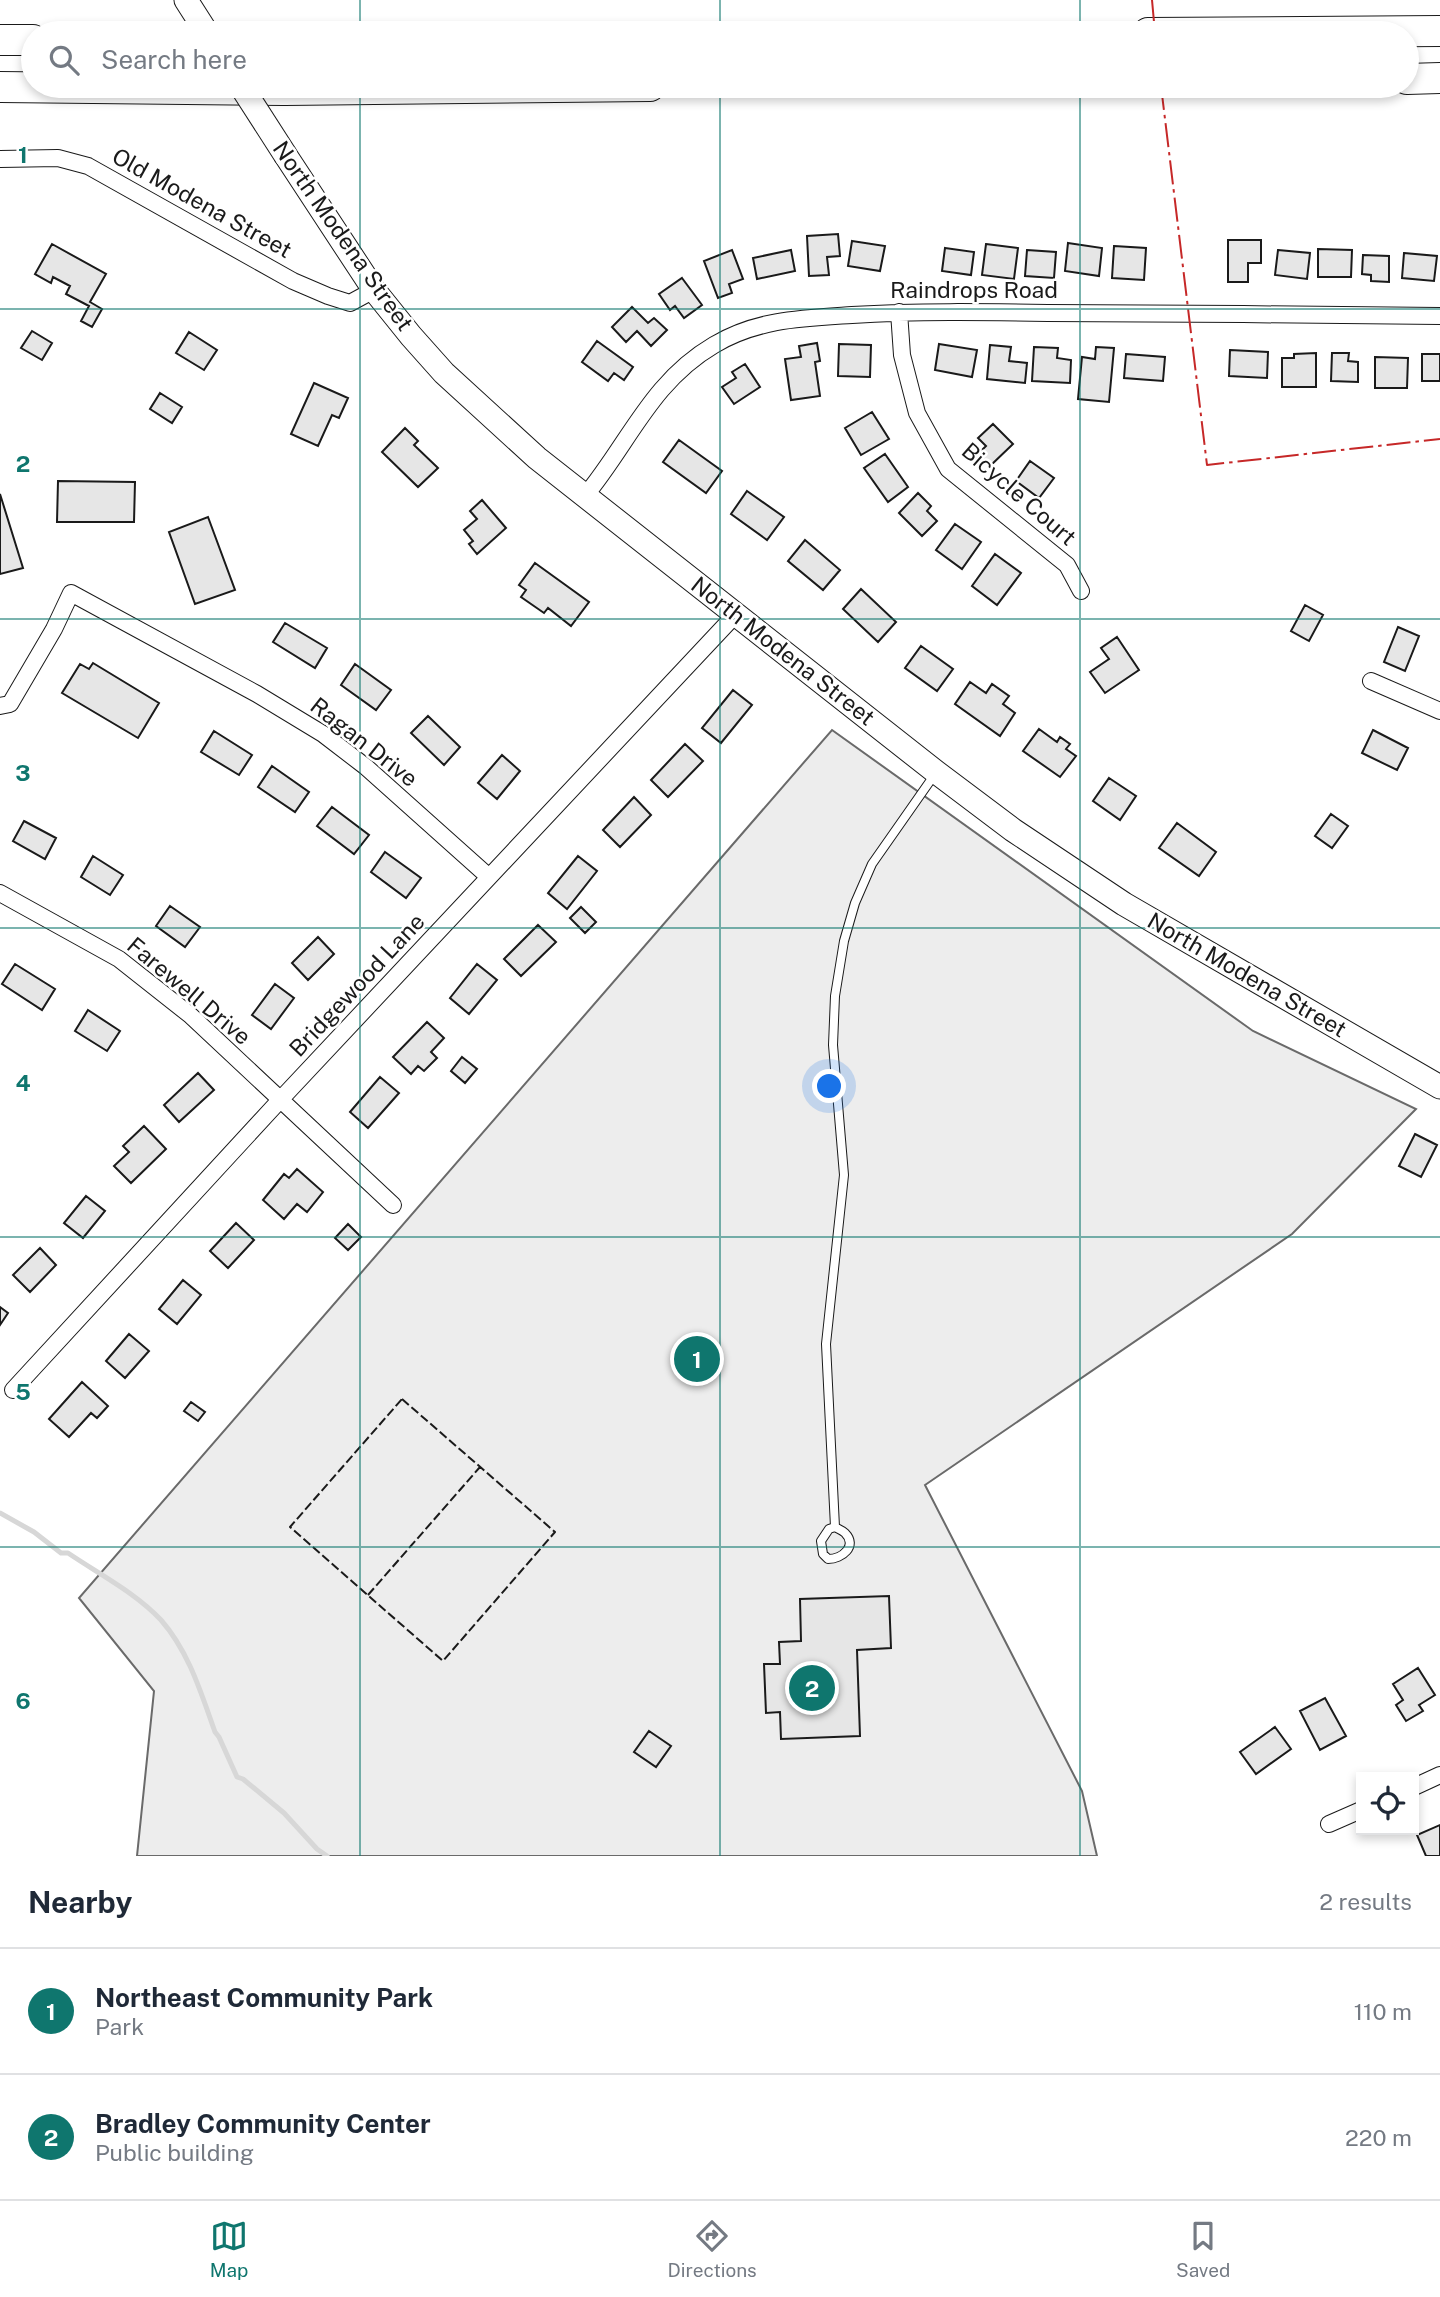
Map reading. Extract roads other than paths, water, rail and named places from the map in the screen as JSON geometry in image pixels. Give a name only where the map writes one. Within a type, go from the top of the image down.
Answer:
[{"type":"highway","points":[[1419,31],[1440,31]]},
{"type":"highway","points":[[0,40],[21,40]]},
{"type":"highway","points":[[1419,79],[1440,78]]},
{"type":"highway","points":[[0,87],[21,87]]},
{"type":"street","points":[[186,0],[199,21]]},
{"type":"street","name":"North Modena Street","points":[[249,98],[374,290],[444,373],[492,419],[585,496],[1013,830],[1124,904],[1440,1087]]},
{"type":"street","name":"Old Modena Street","points":[[0,159],[58,158],[88,166],[293,281],[350,303],[374,290]]},
{"type":"street","name":"Raindrops Road","points":[[585,496],[607,469],[642,412],[670,378],[713,345],[754,326],[786,319],[899,312],[1440,316]]},
{"type":"street","name":"Bicycle Court","points":[[899,312],[902,355],[917,413],[948,469],[1067,565],[1081,591]]},
{"type":"street","name":"Ragan Drive","points":[[0,706],[10,704],[71,593],[257,694],[323,734],[366,766],[489,877]]},
{"type":"street","name":"Bridgewood Lane","points":[[13,1390],[280,1100],[736,614]]},
{"type":"street","points":[[1371,681],[1440,711]]},
{"type":"street","name":"Farewell Drive","points":[[0,893],[119,959],[190,1015],[393,1205]]},
{"type":"street","points":[[1419,1785],[1440,1775]]},
{"type":"street","points":[[1329,1824],[1356,1812]]},
{"type":"lane","points":[[835,1527],[826,1344],[844,1175],[834,1057],[835,996],[844,941],[855,903],[872,864],[936,772]]},
{"type":"waterway","points":[[0,1513],[34,1532],[61,1553],[68,1553],[117,1584],[161,1620],[187,1659],[215,1732],[237,1777],[284,1813],[317,1849],[327,1856]]},
{"type":"place","name":"Northeast Community Park","points":[[697,1359]]},
{"type":"place","name":"Bradley Community Center","points":[[812,1688]]}]
